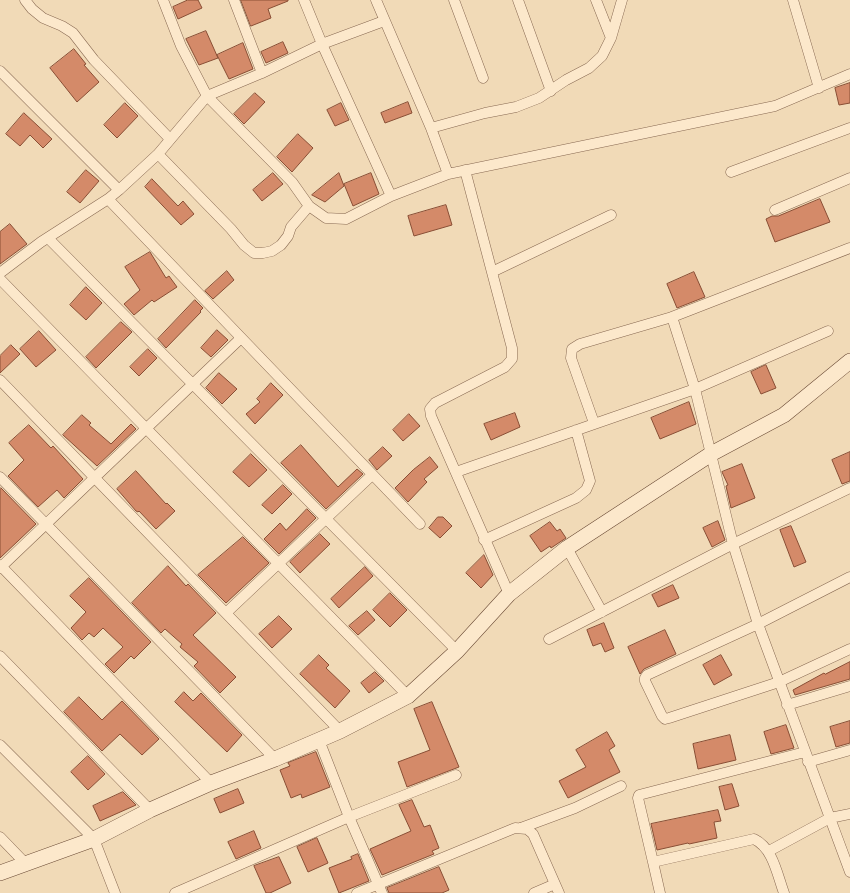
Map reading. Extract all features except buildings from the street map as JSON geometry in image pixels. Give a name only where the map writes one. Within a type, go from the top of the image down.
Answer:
[{"type":"street","points":[[25,0],[43,18],[73,33],[94,60],[170,139]]},
{"type":"street","points":[[163,0],[181,46],[207,96],[292,182],[309,206],[326,218],[346,218],[391,196],[448,174],[775,106],[850,74]]},
{"type":"street","points":[[234,0],[262,73]]},
{"type":"street","points":[[304,0],[391,196]]},
{"type":"street","points":[[376,0],[448,174]]},
{"type":"street","points":[[454,0],[482,78]]},
{"type":"street","points":[[518,0],[551,91]]},
{"type":"street","points":[[596,0],[611,38]]},
{"type":"street","points":[[430,128],[516,107],[539,98],[566,80],[589,68],[602,56],[611,38],[622,0]]},
{"type":"street","points":[[793,0],[819,88]]},
{"type":"street","points":[[0,273],[119,190],[158,154],[207,96],[262,73],[322,44],[384,21]]},
{"type":"street","points":[[0,71],[119,190]]},
{"type":"street","points":[[731,172],[850,128]]},
{"type":"street","points":[[158,154],[231,229],[244,245],[254,253],[263,254],[281,245],[288,236],[291,227],[309,206]]},
{"type":"street","points":[[465,170],[512,348],[512,359],[505,367],[434,403],[430,409],[430,416],[509,594]]},
{"type":"street","points":[[775,210],[850,178]]},
{"type":"street","points":[[108,199],[420,524]]},
{"type":"street","points":[[492,272],[611,215]]},
{"type":"street","points":[[48,238],[457,651]]},
{"type":"street","points":[[594,423],[571,358],[572,349],[580,344],[672,318],[850,248]]},
{"type":"street","points":[[0,279],[408,696]]},
{"type":"street","points":[[672,318],[695,389],[733,544],[758,624],[850,872]]},
{"type":"street","points":[[456,472],[695,389],[828,331]]},
{"type":"street","points":[[211,783],[1,567],[241,338]]},
{"type":"street","points":[[0,873],[94,839],[150,810],[211,783],[275,759],[340,731],[408,696],[457,651],[509,594],[567,548],[711,454],[784,415],[850,361]]},
{"type":"street","points":[[0,380],[340,731]]},
{"type":"street","points":[[484,540],[576,498],[586,490],[590,481],[576,430]]},
{"type":"street","points":[[226,613],[372,475]]},
{"type":"street","points":[[0,477],[275,759]]},
{"type":"street","points":[[549,639],[733,544],[850,488]]},
{"type":"street","points":[[567,548],[602,612]]},
{"type":"street","points":[[850,577],[758,624],[644,678],[665,719],[779,682],[850,649]]},
{"type":"street","points":[[0,656],[150,810]]},
{"type":"street","points":[[787,705],[850,686]]},
{"type":"street","points":[[319,740],[380,889]]},
{"type":"street","points":[[0,745],[94,839],[115,893]]},
{"type":"street","points":[[660,893],[638,798],[639,795],[807,757],[850,750]]},
{"type":"street","points":[[175,893],[349,817],[456,775]]},
{"type":"street","points":[[521,828],[575,808],[621,786]]},
{"type":"street","points":[[769,851],[830,818],[850,814]]},
{"type":"street","points":[[357,893],[380,889],[516,828],[527,829],[533,834],[557,889],[534,893]]},
{"type":"street","points":[[0,838],[26,864]]},
{"type":"street","points":[[653,862],[754,839],[763,843],[769,851],[784,893]]}]
